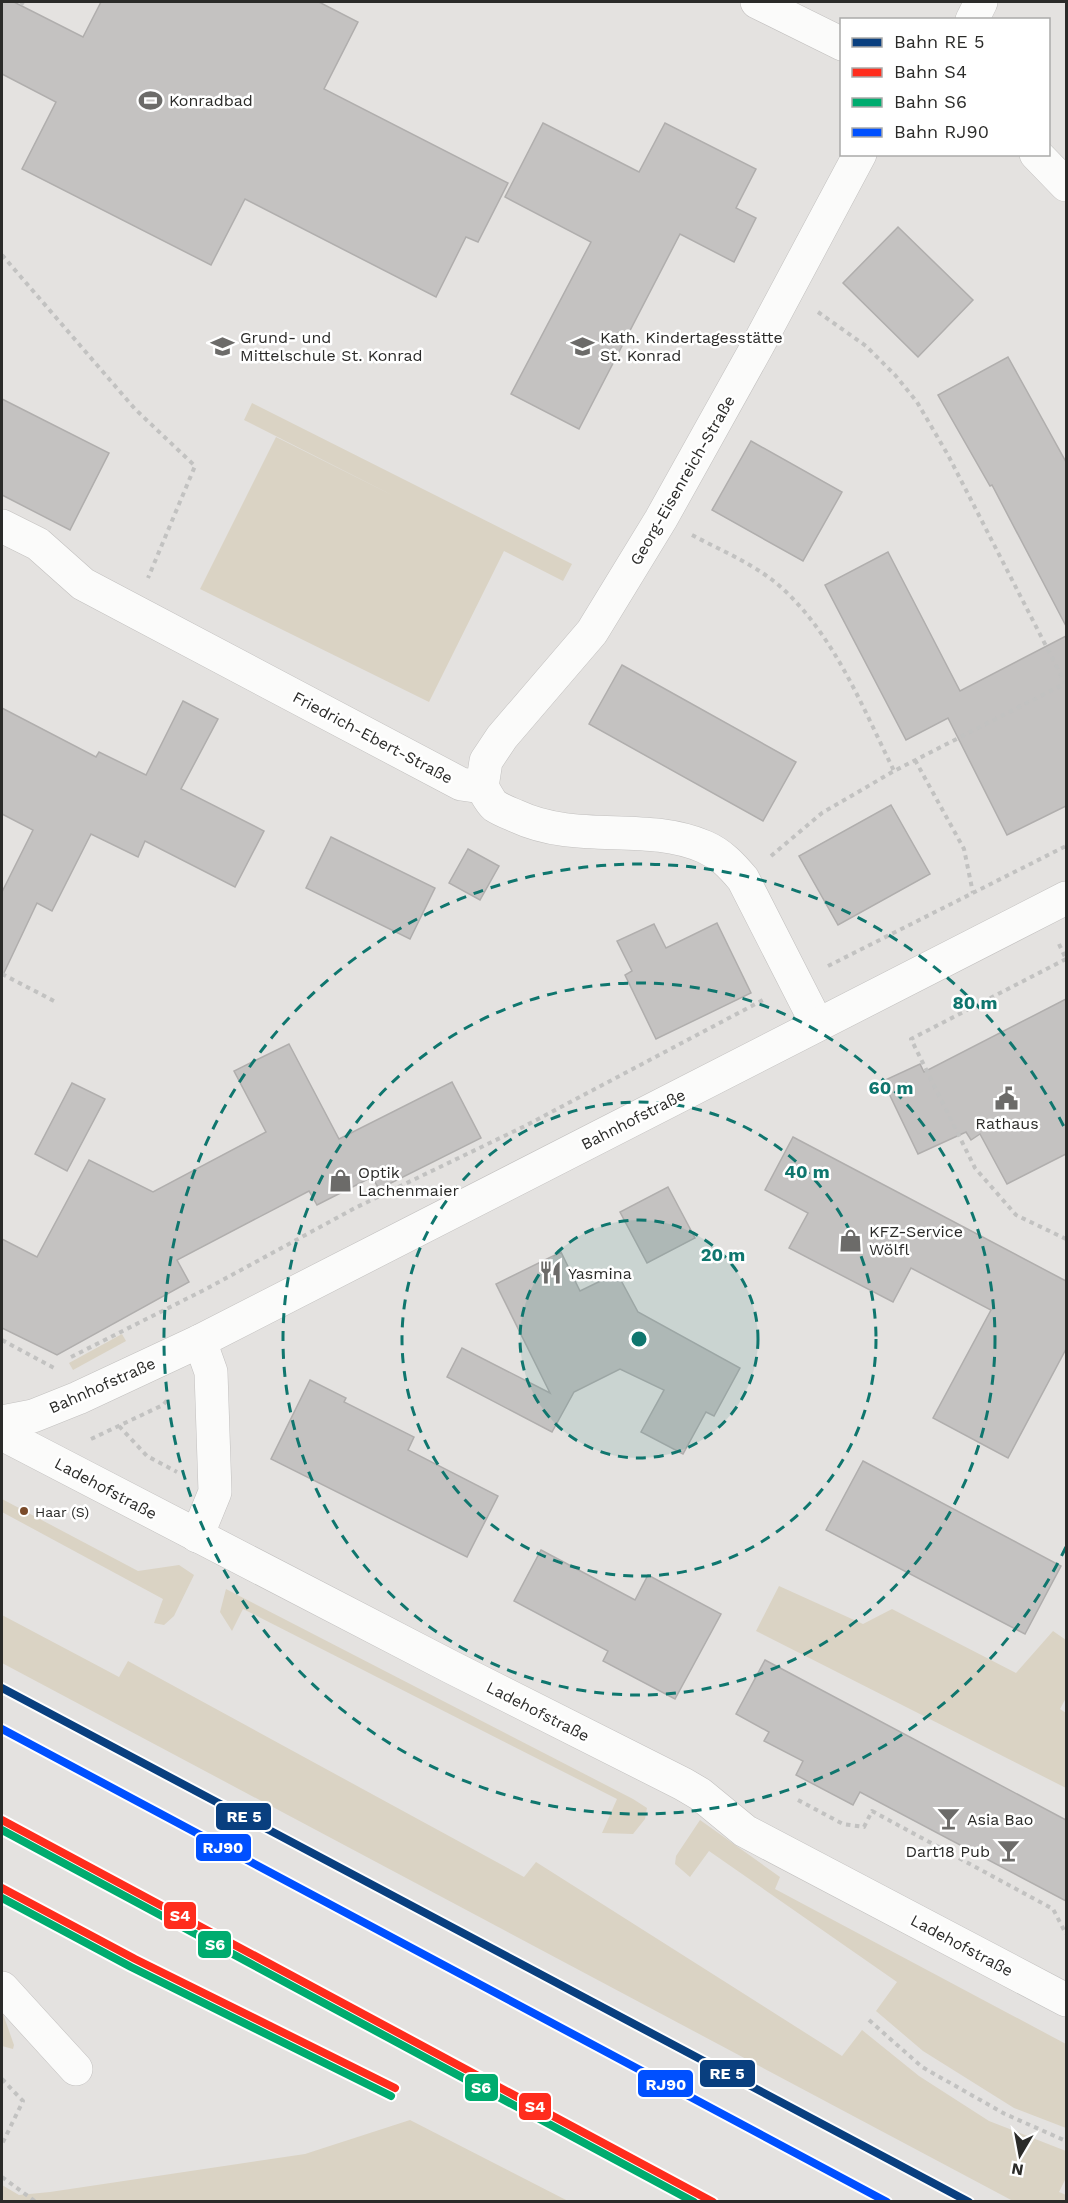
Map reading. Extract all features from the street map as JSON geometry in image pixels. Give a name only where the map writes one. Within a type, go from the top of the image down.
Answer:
[{"type":"street","points":[[758,2],[840,43]]},
{"type":"street","points":[[973,18],[981,2]]},
{"type":"street","name":"Georg-Eisenreich-Straße","points":[[482,787],[486,761],[502,737],[592,632],[661,519],[758,345],[859,156]]},
{"type":"street","points":[[1038,156],[1066,185]]},
{"type":"street","name":"Friedrich-Ebert-Straße","points":[[2,526],[38,544],[83,584],[460,784],[482,787]]},
{"type":"street","points":[[482,787],[494,806],[526,821],[561,830],[658,835],[706,848],[728,862],[743,879],[817,1024]]},
{"type":"street","name":"Bahnhofstraße","points":[[2,1422],[33,1416],[78,1398],[200,1341],[1066,898]]},
{"type":"street","points":[[197,1536],[215,1492],[211,1372],[200,1341]]},
{"type":"street","name":"Ladehofstraße","points":[[2,1434],[451,1667],[683,1784],[700,1794],[745,1831],[1066,2000]]},
{"type":"street","points":[[2,1988],[76,2069]]},
{"type":"path","points":[[2,255],[135,409],[195,466],[152,566]]},
{"type":"path","points":[[743,879],[822,813],[894,771],[1066,683],[948,455],[917,402],[895,375],[866,346],[810,306],[784,294]]},
{"type":"path","points":[[682,531],[756,570],[782,588],[808,616],[840,663],[894,771]]},
{"type":"path","points":[[915,760],[964,849],[973,893]]},
{"type":"path","points":[[52,1367],[206,1289],[355,1208],[525,1126],[795,983],[1066,846]]},
{"type":"path","points":[[1066,959],[911,1039],[975,1168],[1016,1215],[1066,1239]]},
{"type":"path","points":[[2,974],[56,1002]]},
{"type":"path","points":[[2,1340],[61,1372]]},
{"type":"path","points":[[50,1458],[163,1405],[171,1397]]},
{"type":"path","points":[[119,1426],[147,1456],[182,1475]]},
{"type":"path","points":[[798,1800],[843,1824],[864,1827],[872,1811],[1053,1909],[1066,1934]]},
{"type":"path","points":[[869,2020],[922,2067],[1005,2114],[1066,2140]]},
{"type":"path","points":[[2,2079],[23,2101],[2,2144]]},
{"type":"path","points":[[2,2177],[36,2202]]},
{"type":"shaded area","points":[[252,403],[572,564],[563,581],[504,551],[429,702],[200,589],[276,437],[394,496],[244,420]]},
{"type":"shaded area","points":[[122,1334],[126,1341],[73,1370],[69,1363]]},
{"type":"shaded area","points":[[2,1499],[138,1571],[179,1565],[194,1575],[174,1616],[164,1625],[154,1623],[163,1599],[2,1512]]},
{"type":"shaded area","points":[[779,1586],[863,1624],[892,1609],[1016,1673],[1053,1631],[1066,1640],[1066,1698],[1060,1709],[1066,1713],[1066,1788],[756,1631]]},
{"type":"shaded area","points":[[226,1589],[633,1799],[647,1808],[645,1819],[633,1834],[602,1833],[617,1799],[243,1609],[232,1631],[220,1612]]},
{"type":"shaded area","points":[[2,1615],[119,1677],[128,1661],[524,1877],[536,1862],[842,2056],[862,2030],[919,2076],[989,2121],[1066,2151],[1066,2178],[1059,2192],[1066,2195],[1066,2201],[1013,2201],[2,1663]]},
{"type":"shaded area","points":[[700,1820],[780,1877],[775,1889],[1066,2044],[1066,2128],[1014,2108],[923,2051],[876,2011],[897,1982],[709,1851],[690,1877],[675,1864],[676,1856]]},
{"type":"shaded area","points":[[2,2011],[14,2045],[13,2049],[2,2046]]},
{"type":"shaded area","points":[[410,2120],[568,2201],[2,2201],[2,2185],[19,2195],[50,2192],[305,2154]]},
{"type":"building","points":[[2,2],[14,2],[83,37],[101,2],[319,2],[358,22],[324,89],[508,183],[478,242],[466,237],[436,297],[245,199],[211,265],[22,169],[56,102],[2,74]]},
{"type":"building","points":[[543,123],[639,172],[665,123],[756,169],[736,208],[756,218],[734,262],[680,234],[579,429],[511,394],[591,242],[505,197]]},
{"type":"building","points":[[898,227],[973,300],[918,357],[843,283]]},
{"type":"building","points":[[1008,357],[1066,462],[1066,626],[992,485],[990,486],[938,395]]},
{"type":"building","points":[[2,399],[109,453],[70,530],[2,495]]},
{"type":"building","points":[[751,441],[842,492],[803,561],[712,510]]},
{"type":"building","points":[[888,552],[960,691],[1066,636],[1066,806],[1007,835],[948,718],[906,740],[825,585]]},
{"type":"building","points":[[622,665],[796,762],[763,821],[589,724]]},
{"type":"building","points":[[183,701],[218,719],[181,789],[264,831],[235,887],[145,841],[138,857],[91,834],[52,911],[37,903],[2,977],[2,892],[33,830],[2,814],[2,708],[96,757],[99,752],[146,775]]},
{"type":"building","points":[[891,805],[930,874],[838,925],[799,856]]},
{"type":"building","points":[[331,837],[435,888],[410,939],[306,888]]},
{"type":"building","points":[[468,849],[499,866],[480,900],[449,883]]},
{"type":"building","points":[[717,923],[751,993],[656,1039],[625,975],[632,971],[617,941],[654,924],[666,948]]},
{"type":"building","name":"Rathaus","points":[[1066,999],[1066,1154],[1007,1184],[980,1134],[971,1140],[966,1132],[918,1154],[883,1081],[920,1064],[924,1072]]},
{"type":"building","points":[[289,1044],[339,1139],[452,1082],[481,1138],[379,1189],[372,1177],[317,1205],[309,1191],[177,1260],[189,1282],[57,1355],[2,1328],[2,1239],[37,1257],[89,1160],[153,1192],[266,1132],[234,1071]]},
{"type":"building","points":[[72,1083],[105,1099],[67,1171],[35,1154]]},
{"type":"building","points":[[793,1137],[1066,1281],[1066,1349],[1008,1458],[933,1418],[991,1310],[911,1268],[893,1302],[789,1248],[808,1213],[765,1190]]},
{"type":"building","points":[[668,1187],[695,1238],[647,1263],[620,1212]]},
{"type":"building","points":[[561,1252],[580,1291],[617,1273],[638,1312],[740,1368],[714,1416],[706,1412],[683,1454],[641,1432],[664,1390],[620,1369],[574,1392],[552,1432],[447,1377],[462,1348],[550,1393],[496,1284]]},
{"type":"building","points":[[310,1380],[346,1398],[344,1402],[414,1437],[408,1450],[498,1496],[467,1557],[271,1459]]},
{"type":"building","points":[[863,1461],[1061,1566],[1025,1634],[826,1530]]},
{"type":"building","points":[[541,1550],[635,1600],[648,1575],[721,1614],[675,1699],[603,1661],[608,1651],[514,1601]]},
{"type":"building","points":[[765,1660],[1066,1820],[1066,1901],[860,1792],[853,1805],[796,1775],[803,1761],[764,1741],[769,1732],[736,1714]]},
{"type":"transit line","points":[[2,1688],[969,2202]]},
{"type":"rail line","name":"RJ90","points":[[2,1729],[887,2202]]},
{"type":"rail line","name":"S4","points":[[2,1820],[713,2202]]},
{"type":"rail line","name":"S6","points":[[2,1830],[694,2202]]},
{"type":"rail line","name":"S4","points":[[2,1888],[135,1959],[395,2088]]},
{"type":"rail line","name":"S6","points":[[2,1898],[131,1967],[391,2096]]},
{"type":"place","name":"Konradbad","points":[[151,100]]},
{"type":"place","name":"Grund- und Mittelschule St. Konrad","points":[[222,346]]},
{"type":"place","name":"Kath. Kindertagesstätte St. Konrad","points":[[582,346]]},
{"type":"place","name":"Rathaus","points":[[1007,1098]]},
{"type":"place","name":"Optik Lachenmaier","points":[[340,1181]]},
{"type":"place","name":"KFZ-Service Wölfl","points":[[851,1240]]},
{"type":"place","name":"Yasmina","points":[[550,1273]]},
{"type":"place","name":"Haar (S)","points":[[24,1511]]},
{"type":"place","name":"Asia Bao","points":[[949,1819]]},
{"type":"place","name":"Dart18 Pub","points":[[1008,1851]]}]
